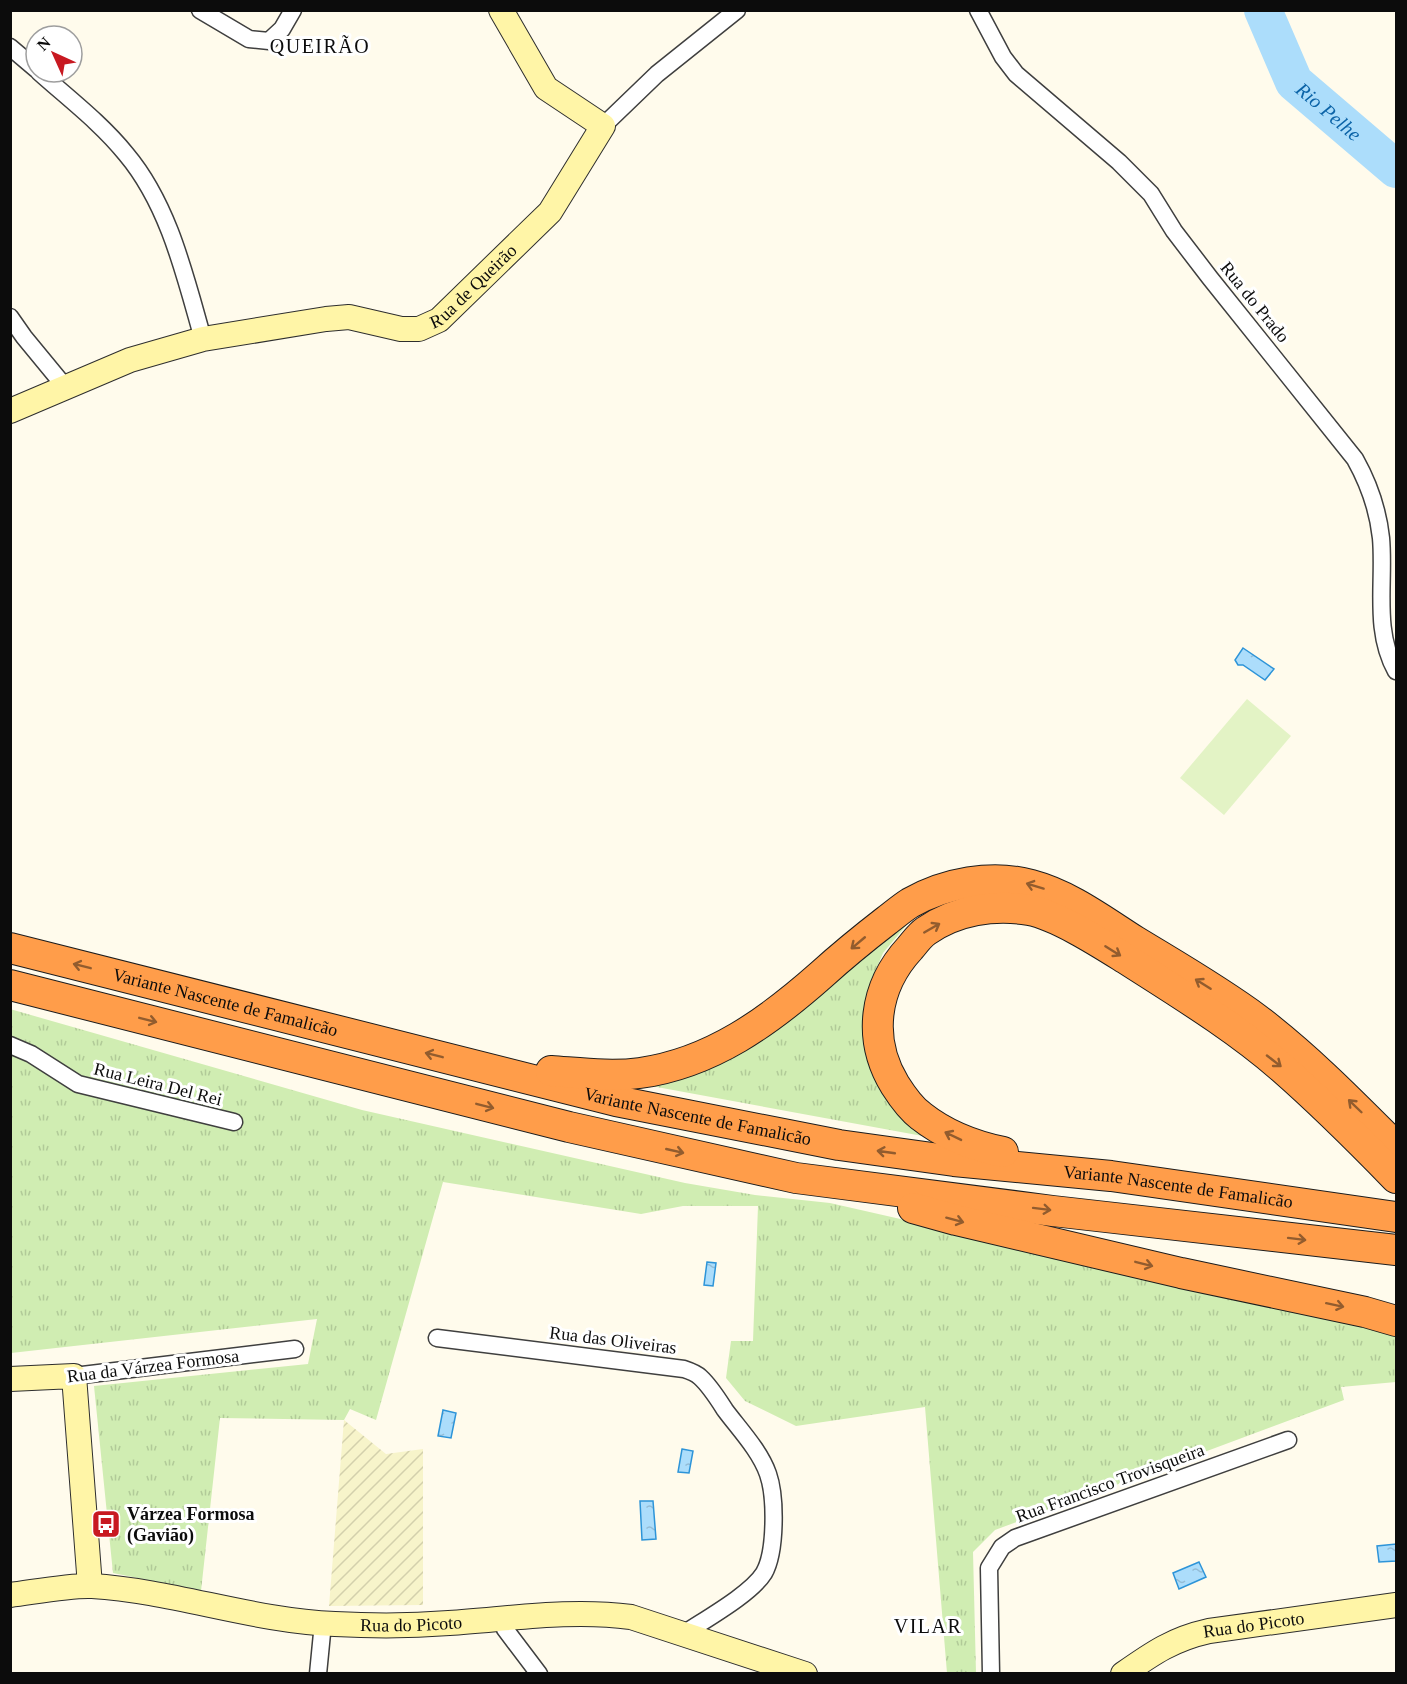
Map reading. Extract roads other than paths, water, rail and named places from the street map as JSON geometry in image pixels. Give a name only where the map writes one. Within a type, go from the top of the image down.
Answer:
[{"type":"highway","points":[[491,1069],[639,1073],[708,1054],[740,1038],[771,1016],[909,903],[943,888],[976,881],[1001,880],[1029,884],[1062,895],[1226,998],[1258,1020],[1302,1056],[1396,1147]]},
{"type":"highway","points":[[1111,1176],[983,1148],[957,1138],[919,1115],[903,1096],[888,1072],[878,1045],[879,1015],[886,983],[903,955],[924,932],[949,919],[975,910],[1007,908],[1032,911],[1049,917],[1100,943],[1232,1030],[1281,1067],[1340,1121],[1396,1178]]},
{"type":"highway","name":"Variante Nascente de Famalicão","points":[[10,948],[616,1101],[839,1145],[954,1161],[1111,1176],[1396,1217]]},
{"type":"highway","name":"Variante Nascente de Famalicão","points":[[10,984],[557,1124],[796,1178],[1396,1250]]},
{"type":"highway","points":[[796,1178],[956,1220],[1180,1273],[1365,1312],[1396,1321]]},
{"type":"street","points":[[200,10],[249,39],[269,41],[282,29],[293,10]]},
{"type":"street","points":[[501,10],[546,88],[603,126]]},
{"type":"street","name":"Rua de Queirão","points":[[10,411],[130,360],[203,339],[349,317],[401,329],[419,329],[439,320],[550,212],[603,126],[657,74],[737,10]]},
{"type":"street","name":"Rua do Prado","points":[[978,10],[1003,57],[1017,74],[1126,168],[1151,194],[1174,231],[1210,278],[1355,459],[1371,492],[1381,538],[1382,623],[1388,653],[1396,671]]},
{"type":"street","points":[[10,47],[24,59]]},
{"type":"street","points":[[52,84],[126,154],[154,194],[182,264],[203,339]]},
{"type":"street","points":[[10,317],[66,388]]},
{"type":"street","name":"Rua Leira Del Rei","points":[[10,1045],[31,1054],[78,1084],[234,1122]]},
{"type":"street","name":"Rua das Oliveiras","points":[[437,1338],[684,1368],[705,1382],[759,1456],[768,1473],[771,1487],[773,1545],[770,1562],[750,1588],[685,1634]]},
{"type":"street","name":"Rua da Várzea Formosa","points":[[10,1379],[74,1376],[295,1349]]},
{"type":"street","points":[[74,1376],[90,1586]]},
{"type":"street","name":"Rua Francisco Trovisqueira","points":[[991,1674],[989,1568],[1002,1546],[1015,1538],[1288,1440]]},
{"type":"street","name":"Rua do Picoto","points":[[10,1595],[90,1586],[162,1596],[283,1619],[366,1625],[427,1624],[579,1613],[606,1614],[631,1617],[804,1674]]},
{"type":"street","name":"Rua do Picoto","points":[[1123,1674],[1160,1648],[1185,1636],[1396,1605]]},
{"type":"street","points":[[504,1619],[505,1629],[539,1674]]},
{"type":"street","points":[[318,1674],[323,1623]]},
{"type":"water","points":[[1243,648],[1274,669],[1265,680],[1243,665],[1238,665],[1235,660]]},
{"type":"water","points":[[707,1262],[716,1263],[713,1286],[704,1285]]},
{"type":"water","points":[[443,1410],[456,1413],[451,1438],[438,1436]]},
{"type":"water","points":[[682,1449],[693,1451],[689,1473],[678,1472]]},
{"type":"water","points":[[640,1501],[653,1501],[656,1539],[642,1540]]},
{"type":"water","points":[[1396,1544],[1396,1561],[1379,1562],[1377,1546]]},
{"type":"water","points":[[1199,1562],[1206,1577],[1179,1589],[1173,1573]]},
{"type":"waterway","name":"Rio Pelhe","points":[[1263,10],[1294,82],[1396,169]]},
{"type":"place","name":"Várzea Formosa (Gavião)","points":[[106,1524]]},
{"type":"district","name":"QUEIRÃO","points":[[320,46]]},
{"type":"district","name":"VILAR","points":[[928,1626]]}]
